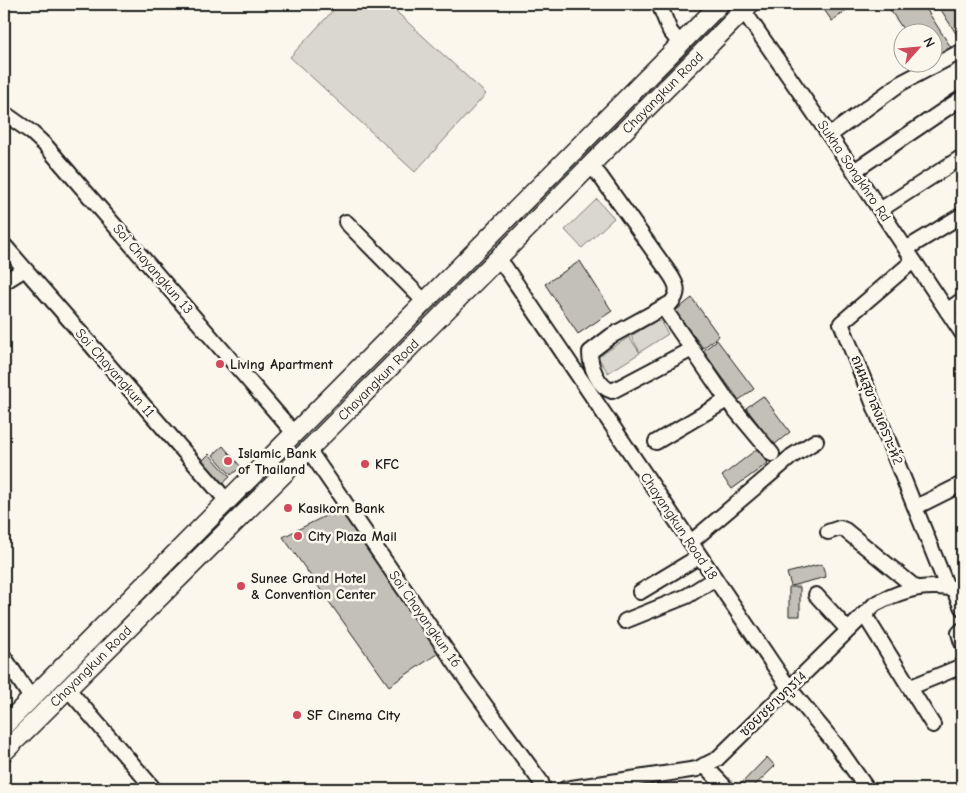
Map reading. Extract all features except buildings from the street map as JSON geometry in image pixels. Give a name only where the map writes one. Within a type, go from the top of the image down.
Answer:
[{"type":"main road","name":"Chayangkun Road","points":[[4,726],[720,4]]},
{"type":"main road","name":"Chayangkun Road","points":[[4,752],[308,449],[746,7]]},
{"type":"main road","points":[[609,116],[623,130]]},
{"type":"main road","points":[[294,434],[308,449]]},
{"type":"street","points":[[658,4],[670,31],[681,44]]},
{"type":"street","name":"Sukha Songkhro Rd","points":[[746,7],[962,333]]},
{"type":"street","points":[[830,135],[901,83],[962,50]]},
{"type":"street","points":[[854,171],[962,98]]},
{"type":"street","name":"Soi Chayangkun 13","points":[[4,113],[31,132],[46,146],[294,434]]},
{"type":"street","points":[[880,210],[962,157]]},
{"type":"street","points":[[590,165],[600,176],[675,281],[676,297],[664,307],[611,336],[590,352],[590,361],[602,385],[612,391],[692,349]]},
{"type":"street","points":[[906,249],[962,215]]},
{"type":"street","points":[[346,222],[425,302]]},
{"type":"street","name":"Soi Chayangkun 11","points":[[4,245],[227,502]]},
{"type":"street","name":"Chayangkun Road 18","points":[[496,259],[504,267],[789,688],[837,746],[867,789]]},
{"type":"street","name":"ถนนสุขาสงเคราะห์2","points":[[914,261],[841,323],[916,507],[962,608]]},
{"type":"street","points":[[4,282],[25,269]]},
{"type":"street","points":[[947,311],[962,300]]},
{"type":"street","points":[[664,307],[727,400],[772,454]]},
{"type":"street","points":[[656,442],[727,400]]},
{"type":"street","points":[[691,542],[792,456],[816,441]]},
{"type":"street","name":"Soi Chayangkun 16","points":[[308,449],[468,682],[541,782],[543,789]]},
{"type":"street","points":[[916,507],[962,484]]},
{"type":"street","points":[[828,532],[840,528],[845,530],[916,588]]},
{"type":"street","points":[[640,592],[700,556]]},
{"type":"street","points":[[625,621],[687,596],[714,578]]},
{"type":"street","name":"ซอยชยางกูร14","points":[[565,789],[606,785],[697,769],[704,766],[717,758],[875,604],[900,591],[916,588],[954,588]]},
{"type":"street","points":[[816,595],[848,630]]},
{"type":"street","points":[[864,614],[933,726]]},
{"type":"street","points":[[962,630],[959,633],[962,643]]},
{"type":"street","points":[[4,657],[32,698]]},
{"type":"street","points":[[910,687],[962,666]]},
{"type":"street","points":[[67,688],[154,789]]},
{"type":"street","points":[[704,766],[727,789]]},
{"type":"shaded area","points":[[339,4],[388,4],[486,94],[415,172],[290,57]]},
{"type":"shaded area","points":[[597,199],[614,218],[582,248],[565,230]]},
{"type":"shaded area","points":[[659,319],[668,334],[640,352],[631,336]]},
{"type":"shaded area","points":[[629,337],[640,353],[608,373],[598,357]]},
{"type":"place","name":"Living Apartment","points":[[220,364]]},
{"type":"place","name":"Islamic Bank of Thailand","points":[[228,461]]},
{"type":"place","name":"KFC","points":[[365,464]]},
{"type":"place","name":"Kasikorn Bank","points":[[288,508]]},
{"type":"place","name":"City Plaza Mail","points":[[298,536]]},
{"type":"place","name":"Sunee Grand Hotel & Convention Center","points":[[241,586]]},
{"type":"place","name":"SF Cinema City","points":[[297,715]]}]
